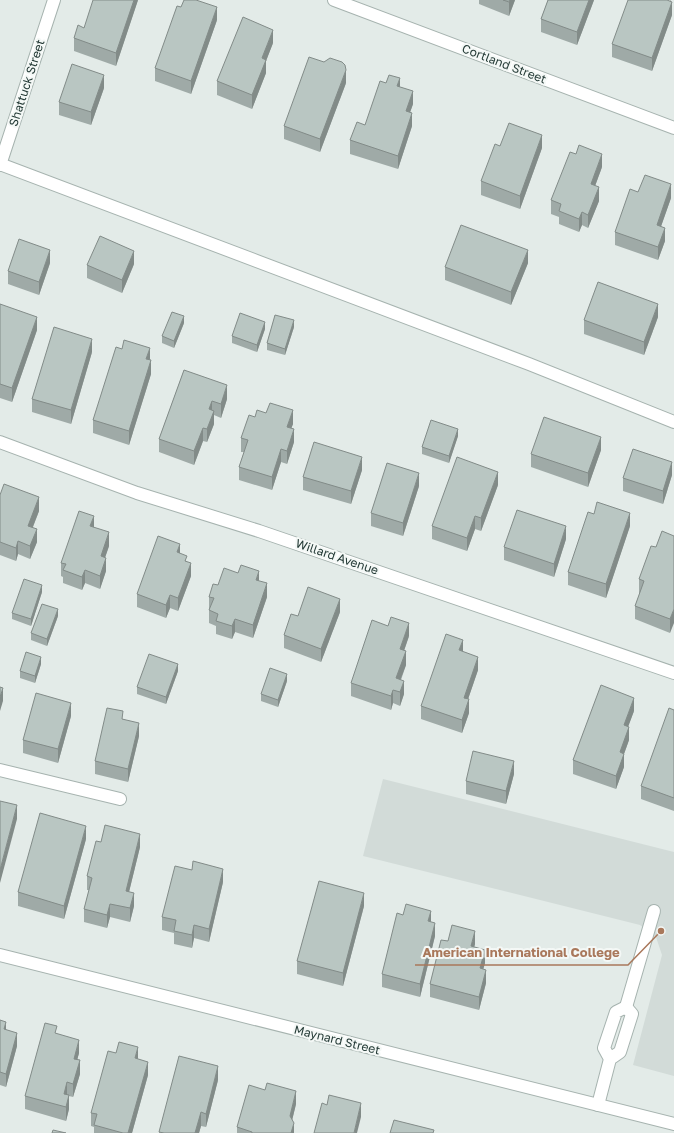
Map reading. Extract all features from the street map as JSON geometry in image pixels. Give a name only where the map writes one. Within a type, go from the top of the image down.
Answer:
[{"type":"street","name":"Shattuck Street","points":[[0,165],[54,0]]},
{"type":"street","name":"Cortland Street","points":[[334,0],[674,128]]},
{"type":"street","points":[[0,165],[529,364],[674,422]]},
{"type":"street","name":"Willard Avenue","points":[[0,442],[137,493],[259,531],[674,673]]},
{"type":"street","points":[[0,770],[120,799]]},
{"type":"street","points":[[610,1059],[604,1048],[616,1012],[626,1007],[654,911]]},
{"type":"street","name":"Maynard Street","points":[[0,955],[674,1124]]},
{"type":"street","points":[[598,1105],[610,1059],[620,1052],[632,1014],[626,1007]]},
{"type":"shaded area","points":[[383,779],[674,852],[674,1076],[633,1065],[662,955],[656,937],[640,925],[363,856]]},
{"type":"building","points":[[93,0],[134,0],[116,53],[74,38],[78,25],[84,28]]},
{"type":"building","points":[[184,0],[196,0],[217,7],[191,81],[155,68],[177,6],[181,7]]},
{"type":"building","points":[[548,0],[589,0],[577,32],[541,19]]},
{"type":"building","points":[[628,0],[667,0],[672,2],[652,58],[612,44]]},
{"type":"building","points":[[243,17],[273,30],[262,58],[266,60],[252,95],[217,81]]},
{"type":"building","points":[[309,57],[324,62],[330,58],[342,62],[345,65],[346,70],[320,139],[284,126]]},
{"type":"building","points":[[72,64],[104,75],[91,112],[59,102]]},
{"type":"building","points":[[389,75],[400,78],[397,86],[413,91],[406,111],[412,113],[398,156],[350,140],[357,122],[365,125],[380,81],[386,83]]},
{"type":"building","points":[[509,123],[542,135],[520,196],[481,181],[495,144],[500,146]]},
{"type":"building","points":[[579,145],[602,154],[591,184],[599,187],[588,215],[582,212],[579,219],[559,211],[561,204],[551,200],[570,152],[576,154]]},
{"type":"building","points":[[645,175],[671,184],[657,225],[665,228],[658,247],[615,232],[630,189],[638,192]]},
{"type":"building","points":[[461,225],[528,250],[511,292],[445,267]]},
{"type":"building","points":[[100,236],[134,251],[122,280],[87,265]]},
{"type":"building","points":[[19,239],[50,250],[39,282],[8,271]]},
{"type":"building","points":[[598,282],[658,304],[644,342],[584,320]]},
{"type":"building","points":[[0,304],[37,317],[12,388],[0,384]]},
{"type":"building","points":[[172,312],[184,316],[174,341],[162,336]]},
{"type":"building","points":[[240,313],[265,322],[257,345],[232,336]]},
{"type":"building","points":[[275,315],[294,320],[285,349],[267,343]]},
{"type":"building","points":[[54,327],[92,339],[71,410],[32,399]]},
{"type":"building","points":[[124,340],[150,348],[146,359],[151,360],[129,431],[93,420],[116,347],[122,349]]},
{"type":"building","points":[[184,370],[227,385],[221,404],[212,401],[209,409],[214,411],[207,429],[203,428],[194,451],[159,439]]},
{"type":"building","points":[[270,403],[293,410],[287,427],[294,429],[287,451],[281,449],[272,477],[239,467],[248,440],[241,438],[249,415],[255,417],[257,410],[266,413]]},
{"type":"building","points":[[544,417],[601,437],[588,473],[531,454]]},
{"type":"building","points":[[431,420],[458,429],[449,456],[422,447]]},
{"type":"building","points":[[314,442],[362,457],[351,491],[303,477]]},
{"type":"building","points":[[633,449],[672,462],[663,491],[623,478]]},
{"type":"building","points":[[457,457],[498,472],[481,518],[475,516],[467,538],[432,526]]},
{"type":"building","points":[[387,463],[419,473],[403,523],[371,513]]},
{"type":"building","points":[[4,484],[39,497],[28,526],[37,529],[30,546],[18,541],[16,548],[0,542],[0,495]]},
{"type":"building","points":[[597,502],[630,513],[606,584],[568,572],[588,512],[594,514]]},
{"type":"building","points":[[517,510],[566,526],[554,564],[504,547]]},
{"type":"building","points":[[79,511],[94,516],[90,526],[109,532],[101,556],[106,558],[100,576],[85,570],[82,577],[63,570],[66,564],[61,563]]},
{"type":"building","points":[[662,531],[674,536],[674,609],[670,619],[635,606],[644,581],[639,579],[651,546],[656,547]]},
{"type":"building","points":[[158,536],[180,544],[177,552],[187,556],[185,561],[191,563],[178,598],[170,595],[166,605],[137,594]]},
{"type":"building","points":[[241,565],[259,571],[256,580],[267,583],[253,625],[235,619],[232,626],[216,621],[218,614],[209,610],[214,598],[209,597],[213,584],[218,585],[224,568],[238,573]]},
{"type":"building","points":[[24,579],[42,585],[31,619],[12,613]]},
{"type":"building","points":[[308,587],[340,599],[321,649],[284,635],[291,614],[298,616]]},
{"type":"building","points":[[42,604],[58,609],[47,639],[31,633]]},
{"type":"building","points":[[391,617],[409,623],[400,649],[406,651],[396,678],[404,681],[400,692],[393,690],[391,696],[351,683],[372,620],[388,626]]},
{"type":"building","points":[[446,634],[463,640],[459,650],[478,657],[464,698],[469,699],[462,720],[421,706]]},
{"type":"building","points":[[26,652],[41,657],[35,676],[20,671]]},
{"type":"building","points":[[149,654],[178,664],[166,697],[137,687]]},
{"type":"building","points":[[270,668],[287,674],[278,700],[261,694]]},
{"type":"building","points":[[601,685],[634,698],[624,725],[629,727],[620,752],[624,754],[616,776],[573,760]]},
{"type":"building","points":[[0,687],[3,688],[0,697]]},
{"type":"building","points":[[36,693],[71,703],[58,749],[23,740]]},
{"type":"building","points":[[107,708],[123,711],[122,719],[139,723],[128,769],[95,761]]},
{"type":"building","points":[[669,708],[674,710],[674,798],[641,786]]},
{"type":"building","points":[[473,751],[514,761],[506,791],[466,781]]},
{"type":"building","points":[[0,801],[17,805],[0,870]]},
{"type":"building","points":[[40,813],[86,826],[64,906],[18,892]]},
{"type":"building","points":[[105,825],[140,834],[126,891],[134,893],[130,908],[110,904],[107,915],[84,909],[92,878],[87,876],[96,841],[101,842]]},
{"type":"building","points":[[193,861],[223,869],[209,929],[194,925],[192,935],[174,931],[176,920],[162,917],[175,866],[192,870]]},
{"type":"building","points":[[319,881],[364,893],[343,973],[297,961]]},
{"type":"building","points":[[406,904],[431,911],[428,921],[435,923],[420,984],[382,974],[397,913],[403,915]]},
{"type":"building","points":[[452,925],[475,931],[471,946],[485,950],[480,968],[486,970],[479,997],[430,984],[441,940],[448,941]]},
{"type":"building","points":[[0,1020],[6,1022],[4,1029],[17,1033],[6,1074],[0,1072]]},
{"type":"building","points":[[45,1023],[57,1026],[55,1033],[79,1040],[74,1059],[80,1060],[73,1084],[67,1082],[64,1094],[69,1095],[66,1107],[25,1096]]},
{"type":"building","points":[[119,1042],[138,1047],[135,1058],[148,1062],[128,1133],[94,1125],[97,1114],[91,1113],[108,1051],[116,1053]]},
{"type":"building","points":[[179,1056],[218,1066],[206,1114],[201,1112],[195,1133],[159,1132]]},
{"type":"building","points":[[267,1083],[296,1091],[290,1116],[294,1123],[291,1133],[252,1133],[237,1127],[249,1085],[265,1090]]},
{"type":"building","points":[[329,1095],[361,1103],[354,1133],[314,1133],[322,1103],[327,1105]]},
{"type":"building","points":[[394,1120],[434,1130],[433,1133],[390,1133]]},
{"type":"building","points":[[53,1130],[66,1133],[52,1133]]},
{"type":"place","name":"American International College","points":[[661,931]]}]
